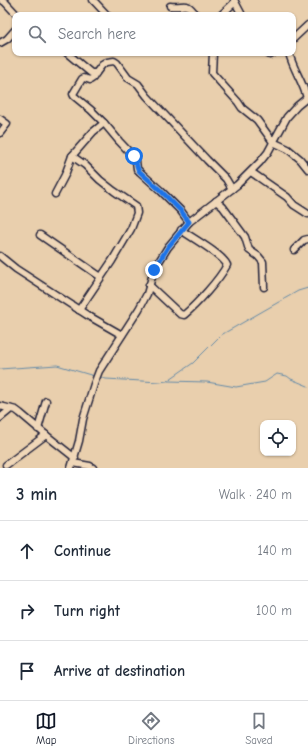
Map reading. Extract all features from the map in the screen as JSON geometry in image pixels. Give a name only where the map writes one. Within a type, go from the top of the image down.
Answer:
[{"type":"street","points":[[2,0],[14,12]]},
{"type":"street","points":[[93,0],[104,12]]},
{"type":"street","points":[[224,12],[235,1],[240,12]]},
{"type":"street","points":[[170,6],[187,5],[194,12]]},
{"type":"street","points":[[296,36],[308,25]]},
{"type":"street","points":[[0,44],[12,33]]},
{"type":"street","points":[[71,56],[91,73],[96,73]]},
{"type":"street","points":[[113,56],[113,61]]},
{"type":"street","points":[[214,56],[212,73],[242,108],[257,120],[273,142],[288,149],[308,169]]},
{"type":"street","points":[[73,463],[83,419],[99,371],[139,309],[147,294],[154,270],[168,247],[189,222],[251,172],[264,157],[287,117],[297,106],[307,100],[304,87],[293,66],[290,56]]},
{"type":"street","points":[[189,222],[181,211],[140,172],[134,156],[104,123],[73,95],[82,79],[92,79],[102,65],[107,62],[113,61],[117,63],[128,78],[138,84],[147,96],[226,179],[232,188]]},
{"type":"street","points":[[0,119],[7,124],[0,133]]},
{"type":"street","points":[[55,194],[65,175],[72,156],[93,132],[104,123]]},
{"type":"street","points":[[72,156],[114,191],[136,206],[137,212],[131,229],[79,310]]},
{"type":"street","points":[[251,172],[287,197],[294,205],[308,214]]},
{"type":"street","points":[[216,201],[223,207],[245,237],[249,250],[258,256],[263,262],[264,287]]},
{"type":"street","points":[[150,285],[180,314],[184,314],[208,291],[227,265],[226,262],[219,256],[181,230]]},
{"type":"street","points":[[40,235],[101,277]]},
{"type":"street","points":[[294,250],[304,240],[308,239]]},
{"type":"street","points":[[0,256],[16,269],[79,310],[122,335]]},
{"type":"street","points":[[38,429],[46,401]]},
{"type":"street","points":[[0,406],[16,410],[20,413],[46,435],[73,463],[90,466],[93,468]]},
{"type":"street","points":[[0,418],[11,409]]},
{"type":"street","points":[[6,464],[46,435]]},
{"type":"waterway","points":[[99,377],[106,379],[160,382],[167,381],[193,363],[221,335],[298,291],[308,288]]},
{"type":"waterway","points":[[0,369],[57,365],[94,376]]},
{"type":"waterway","points":[[168,381],[207,382],[236,387],[265,382],[277,374],[287,376],[308,386]]},
{"type":"route","points":[[134,156],[140,172],[181,211],[189,222],[168,247],[154,270]]}]
